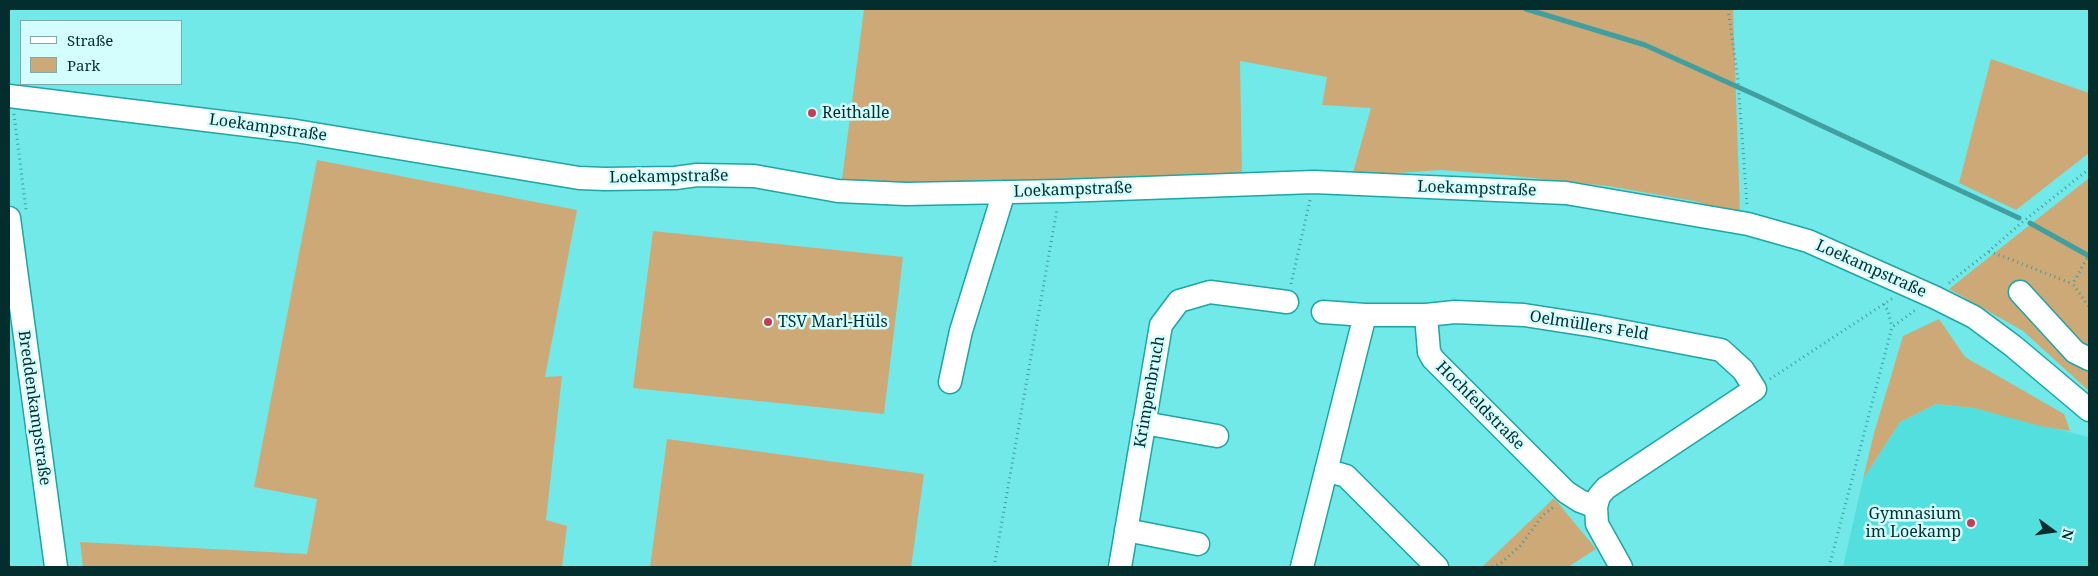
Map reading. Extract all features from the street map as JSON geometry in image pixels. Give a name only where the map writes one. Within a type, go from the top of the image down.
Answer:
[{"type":"street","name":"Loekampstraße","points":[[9,96],[296,131],[579,178],[675,178],[697,175],[754,176],[838,191],[906,194],[1060,191],[1314,182],[1566,193],[1748,224],[1808,241],[1911,286],[1974,318],[2013,346],[2089,410]]},
{"type":"street","points":[[950,382],[961,331],[1004,192]]},
{"type":"street","name":"Breddenkampstraße","points":[[9,218],[56,567]]},
{"type":"street","name":"Krimpenbruch","points":[[1120,567],[1161,325],[1179,301],[1210,292],[1287,302]]},
{"type":"street","points":[[2020,292],[2075,352],[2089,359]]},
{"type":"street","points":[[1323,312],[1365,315],[1426,315]]},
{"type":"street","name":"Oelmüllers Feld","points":[[1426,315],[1455,312],[1524,315],[1595,326],[1721,350],[1743,370],[1755,389]]},
{"type":"street","points":[[1302,567],[1365,315]]},
{"type":"street","name":"Hochfeldstraße","points":[[1426,315],[1429,352],[1433,359],[1566,492],[1580,501],[1596,506]]},
{"type":"street","points":[[1621,567],[1596,524],[1596,506],[1599,496],[1606,488],[1755,389]]},
{"type":"street","points":[[1144,423],[1217,436]]},
{"type":"street","points":[[1326,470],[1346,476],[1437,567]]},
{"type":"street","points":[[1126,530],[1198,544]]},
{"type":"path","points":[[1728,9],[1738,80],[1748,224]]},
{"type":"path","points":[[1892,327],[1934,297],[2020,224],[2089,169]]},
{"type":"path","points":[[1287,302],[1314,182]]},
{"type":"path","points":[[994,567],[1060,191]]},
{"type":"path","points":[[1988,252],[2073,284],[2089,307]]},
{"type":"path","points":[[2073,284],[2089,254]]},
{"type":"path","points":[[1755,389],[1911,286]]},
{"type":"path","points":[[1829,567],[1892,327],[1884,304]]},
{"type":"path","points":[[1492,567],[1501,563],[1520,546],[1543,515],[1558,504],[1566,492]]},
{"type":"shaded area","name":"Gymnasium im Loekamp","points":[[1936,404],[1974,408],[2089,437],[2089,567],[1843,567],[1863,479],[1900,422]]},
{"type":"green space","points":[[864,9],[1733,9],[1740,214],[1694,201],[1608,186],[1505,175],[1441,170],[1352,176],[1371,108],[1322,105],[1327,77],[1240,61],[1242,176],[907,182],[841,187]]},
{"type":"green space","points":[[1991,59],[2089,93],[2089,153],[2016,210],[1959,183]]},
{"type":"green space","points":[[317,160],[577,210],[545,377],[562,376],[546,520],[567,526],[562,567],[83,567],[80,542],[307,554],[317,499],[254,487]]},
{"type":"green space","points":[[2089,178],[2089,391],[2023,331],[1949,289]]},
{"type":"green space","name":"TSV Marl-Hüls","points":[[653,231],[903,257],[884,414],[633,388]]},
{"type":"green space","points":[[1939,319],[1965,357],[2064,414],[2070,431],[2040,426],[1974,408],[1936,404],[1900,422],[1863,479],[1874,433],[1903,336]]},
{"type":"green space","points":[[667,439],[924,474],[911,567],[650,567]]},
{"type":"green space","points":[[1554,498],[1596,549],[1568,567],[1482,567]]},
{"type":"waterway","points":[[1526,9],[1645,45],[2019,218]]},
{"type":"waterway","points":[[2030,223],[2089,256]]},
{"type":"place","name":"Reithalle","points":[[812,113]]},
{"type":"place","name":"TSV Marl-Hüls","points":[[768,322]]},
{"type":"place","name":"Gymnasium im Loekamp","points":[[1971,523]]}]
